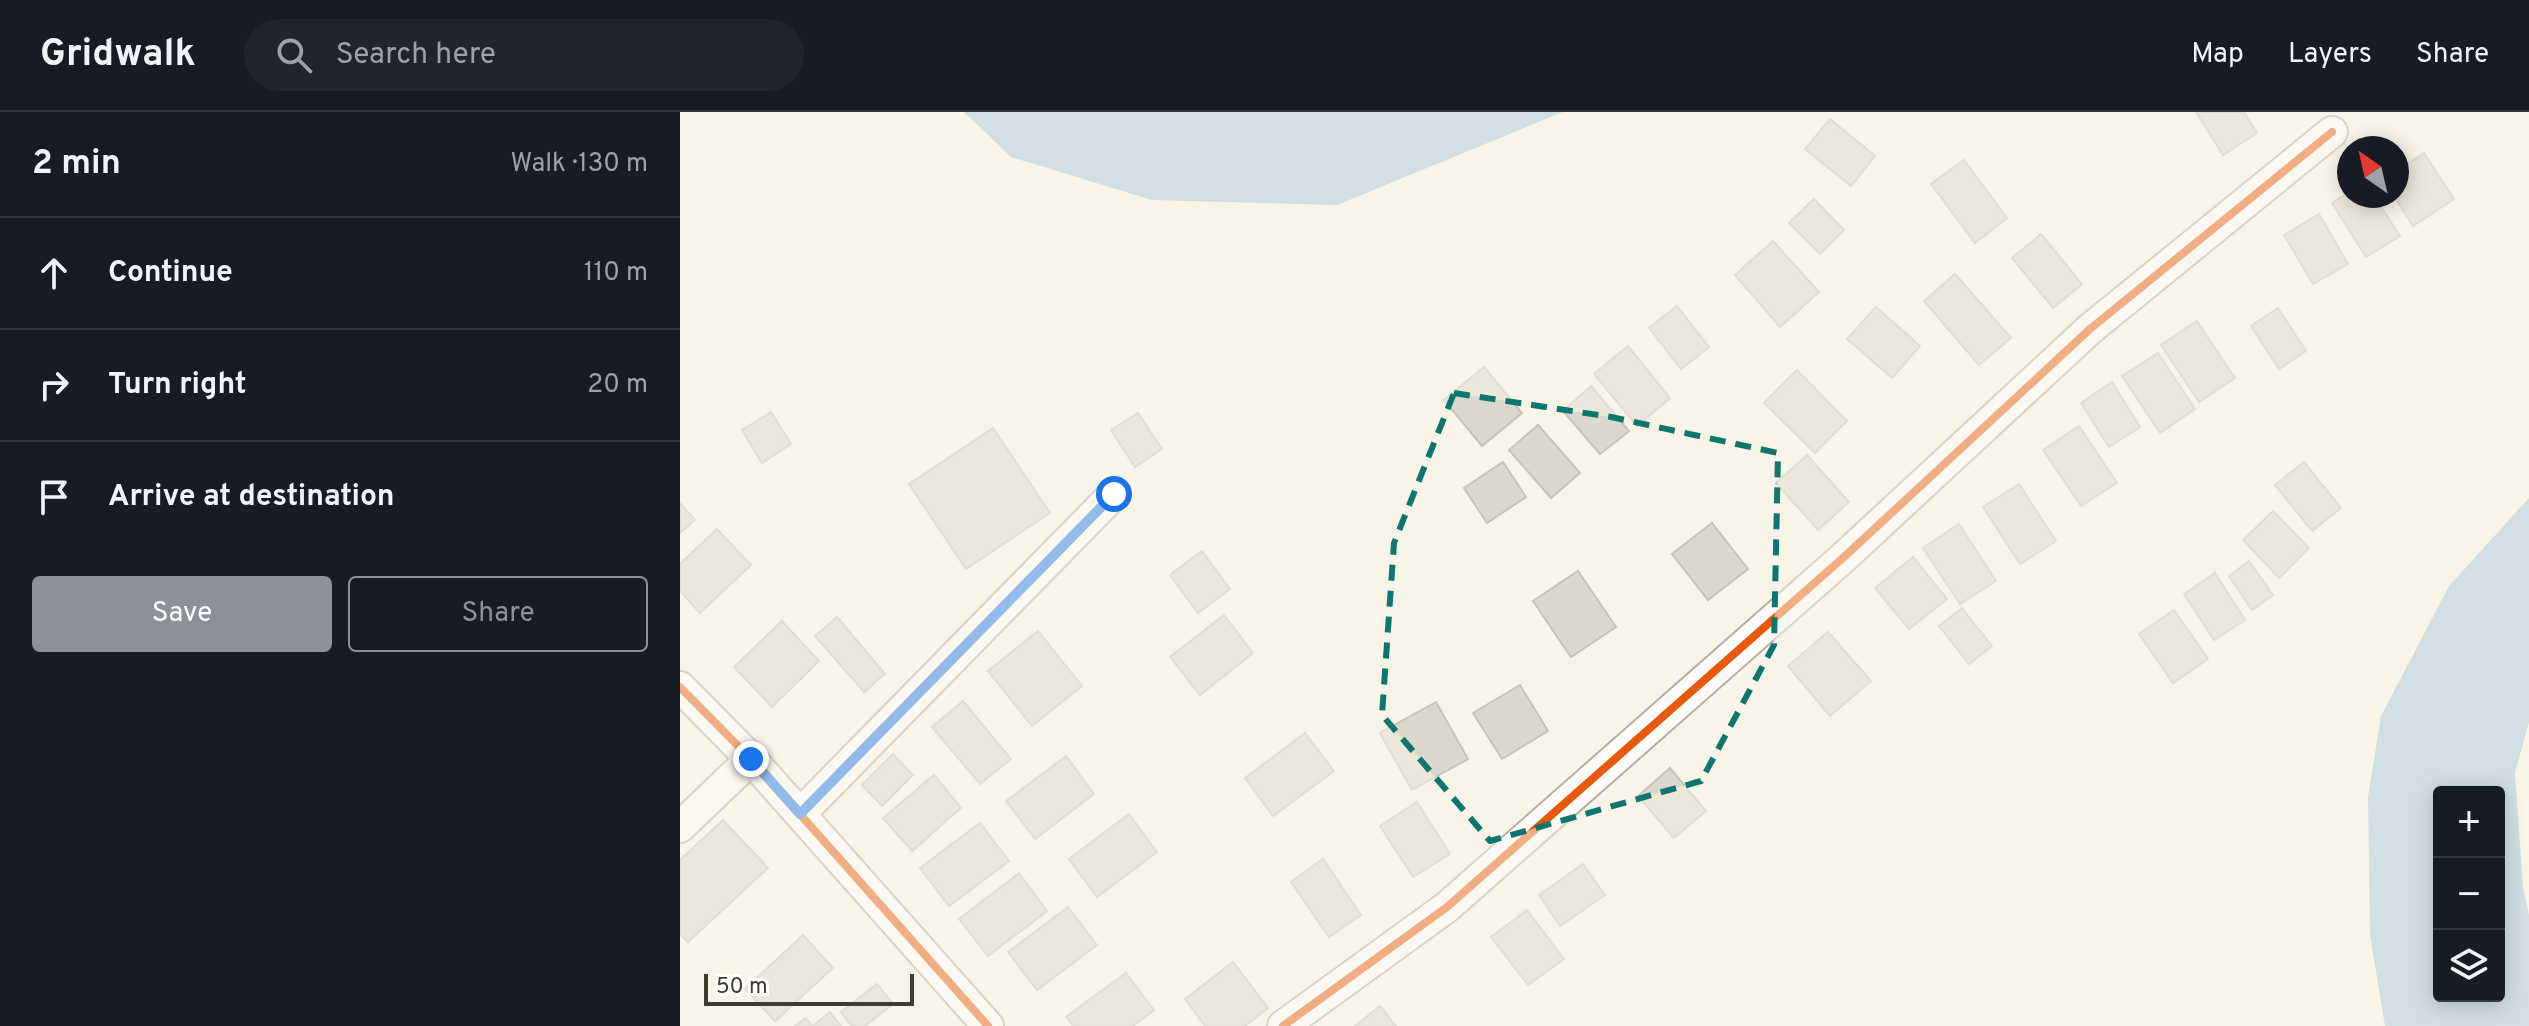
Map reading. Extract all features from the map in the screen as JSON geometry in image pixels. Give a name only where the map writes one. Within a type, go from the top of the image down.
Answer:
[{"type":"street","points":[[1283,1026],[1447,907],[1844,557],[2090,329],[2332,132]]},
{"type":"street","points":[[800,814],[1114,494]]},
{"type":"street","points":[[680,687],[751,759],[988,1026]]},
{"type":"street","points":[[680,827],[751,759]]},
{"type":"highlighted area","points":[[1454,393],[1611,417],[1778,453],[1774,645],[1701,781],[1490,841],[1382,715],[1394,543]]},
{"type":"water","points":[[964,112],[1563,112],[1337,205],[1152,200],[1011,157]]},
{"type":"water","points":[[2529,498],[2529,722],[2515,773],[2523,887],[2529,915],[2529,1026],[2385,1026],[2370,935],[2368,797],[2381,716],[2449,586]]},
{"type":"building","points":[[2196,112],[2244,112],[2257,133],[2223,155]]},
{"type":"building","points":[[1830,119],[1875,156],[1851,186],[1805,149]]},
{"type":"building","points":[[2424,153],[2454,199],[2413,226],[2402,208],[2409,208],[2409,163]]},
{"type":"building","points":[[1964,160],[2007,218],[1975,243],[1931,184]]},
{"type":"building","points":[[1814,199],[1844,230],[1820,254],[1789,223]]},
{"type":"building","points":[[2337,200],[2337,208],[2382,208],[2400,236],[2366,257],[2332,203]]},
{"type":"building","points":[[2319,214],[2348,264],[2313,284],[2284,235]]},
{"type":"building","points":[[2041,234],[2082,284],[2053,308],[2012,258]]},
{"type":"building","points":[[1773,241],[1819,292],[1780,327],[1735,275]]},
{"type":"building","points":[[1955,274],[2011,338],[1979,365],[1924,301]]},
{"type":"building","points":[[1677,306],[1709,347],[1681,369],[1649,328]]},
{"type":"building","points":[[1876,307],[1920,346],[1892,378],[1847,339]]},
{"type":"building","points":[[2278,308],[2306,351],[2279,369],[2251,326]]},
{"type":"building","points":[[2197,321],[2235,378],[2199,402],[2161,345]]},
{"type":"building","points":[[1628,346],[1670,398],[1637,426],[1594,374]]},
{"type":"building","points":[[2158,353],[2195,409],[2160,433],[2122,376]]},
{"type":"building","points":[[1484,367],[1522,413],[1482,446],[1444,400]]},
{"type":"building","points":[[1797,370],[1847,421],[1815,453],[1764,403]]},
{"type":"building","points":[[2112,382],[2140,427],[2109,447],[2081,403]]},
{"type":"building","points":[[1591,386],[1629,431],[1600,454],[1563,411]]},
{"type":"building","points":[[771,412],[791,444],[762,463],[742,430]]},
{"type":"building","points":[[1138,413],[1162,449],[1135,467],[1111,430]]},
{"type":"building","points":[[1538,425],[1580,473],[1551,498],[1509,450]]},
{"type":"building","points":[[2079,426],[2117,483],[2081,506],[2043,450]]},
{"type":"building","points":[[993,428],[1050,513],[966,569],[909,484]]},
{"type":"building","points":[[1807,455],[1849,502],[1818,530],[1776,483]]},
{"type":"building","points":[[1503,462],[1526,497],[1487,523],[1464,488]]},
{"type":"building","points":[[2304,462],[2341,508],[2312,531],[2275,485]]},
{"type":"building","points":[[2019,484],[2056,541],[2020,564],[1983,507]]},
{"type":"building","points":[[680,503],[695,520],[680,533]]},
{"type":"building","points":[[2273,511],[2309,548],[2279,578],[2243,540]]},
{"type":"building","points":[[1712,523],[1748,569],[1708,600],[1672,554]]},
{"type":"building","points":[[1959,524],[1996,581],[1960,604],[1923,548]]},
{"type":"building","points":[[717,529],[751,565],[700,613],[680,591],[680,564]]},
{"type":"building","points":[[1202,551],[1230,589],[1198,613],[1170,575]]},
{"type":"building","points":[[1913,557],[1947,599],[1909,629],[1875,588]]},
{"type":"building","points":[[2249,561],[2273,595],[2252,610],[2229,576]]},
{"type":"building","points":[[1578,571],[1616,627],[1571,657],[1533,601]]},
{"type":"building","points":[[2215,573],[2245,620],[2214,640],[2184,594]]},
{"type":"building","points":[[1962,608],[1992,646],[1969,664],[1939,626]]},
{"type":"building","points":[[2174,610],[2208,659],[2173,683],[2139,634]]},
{"type":"building","points":[[1224,615],[1253,653],[1200,695],[1170,657]]},
{"type":"building","points":[[837,617],[885,674],[864,692],[815,636]]},
{"type":"building","points":[[782,621],[819,661],[772,707],[734,667]]},
{"type":"building","points":[[1038,631],[1082,686],[1032,726],[988,671]]},
{"type":"building","points":[[1828,632],[1871,681],[1830,716],[1788,666]]},
{"type":"building","points":[[1520,685],[1548,731],[1502,759],[1473,713]]},
{"type":"building","points":[[963,701],[1011,759],[980,784],[932,727]]},
{"type":"building","points":[[1436,702],[1468,759],[1412,790],[1380,733]]},
{"type":"building","points":[[1305,733],[1334,771],[1273,816],[1245,778]]},
{"type":"building","points":[[893,754],[913,775],[882,806],[862,785]]},
{"type":"building","points":[[1066,756],[1094,794],[1035,839],[1006,801]]},
{"type":"building","points":[[1670,768],[1706,811],[1674,838],[1638,796]]},
{"type":"building","points":[[934,775],[961,808],[912,851],[883,818]]},
{"type":"building","points":[[1417,802],[1450,854],[1413,877],[1380,826]]},
{"type":"building","points":[[1129,814],[1157,852],[1097,897],[1069,859]]},
{"type":"building","points":[[723,820],[768,868],[688,942],[680,934],[680,860]]},
{"type":"building","points":[[980,823],[1009,861],[949,906],[920,868]]},
{"type":"building","points":[[1323,859],[1361,915],[1329,937],[1291,882]]},
{"type":"building","points":[[1583,864],[1605,895],[1560,926],[1539,895]]},
{"type":"building","points":[[1019,873],[1047,911],[988,956],[959,919]]},
{"type":"building","points":[[1068,907],[1097,945],[1037,990],[1008,952]]},
{"type":"building","points":[[1527,910],[1564,959],[1528,985],[1491,937]]},
{"type":"building","points":[[803,935],[833,968],[775,1021],[745,989]]},
{"type":"building","points":[[1233,962],[1268,1008],[1245,1026],[1205,1026],[1185,999]]},
{"type":"building","points":[[1126,973],[1154,1010],[1133,1026],[1073,1026],[1066,1017]]},
{"type":"building","points":[[877,984],[893,1004],[865,1026],[852,1026],[841,1012]]},
{"type":"building","points":[[1380,1006],[1396,1026],[1355,1026]]},
{"type":"building","points":[[830,1012],[841,1026],[813,1026]]},
{"type":"building","points":[[806,1018],[812,1026],[795,1026]]},
{"type":"cycle path","points":[[1283,1026],[1447,907],[1844,557],[2090,329],[2332,132]]},
{"type":"cycle path","points":[[800,814],[1114,494]]},
{"type":"cycle path","points":[[680,687],[751,759],[988,1026]]},
{"type":"route","points":[[751,759],[800,814],[1114,494]]}]
